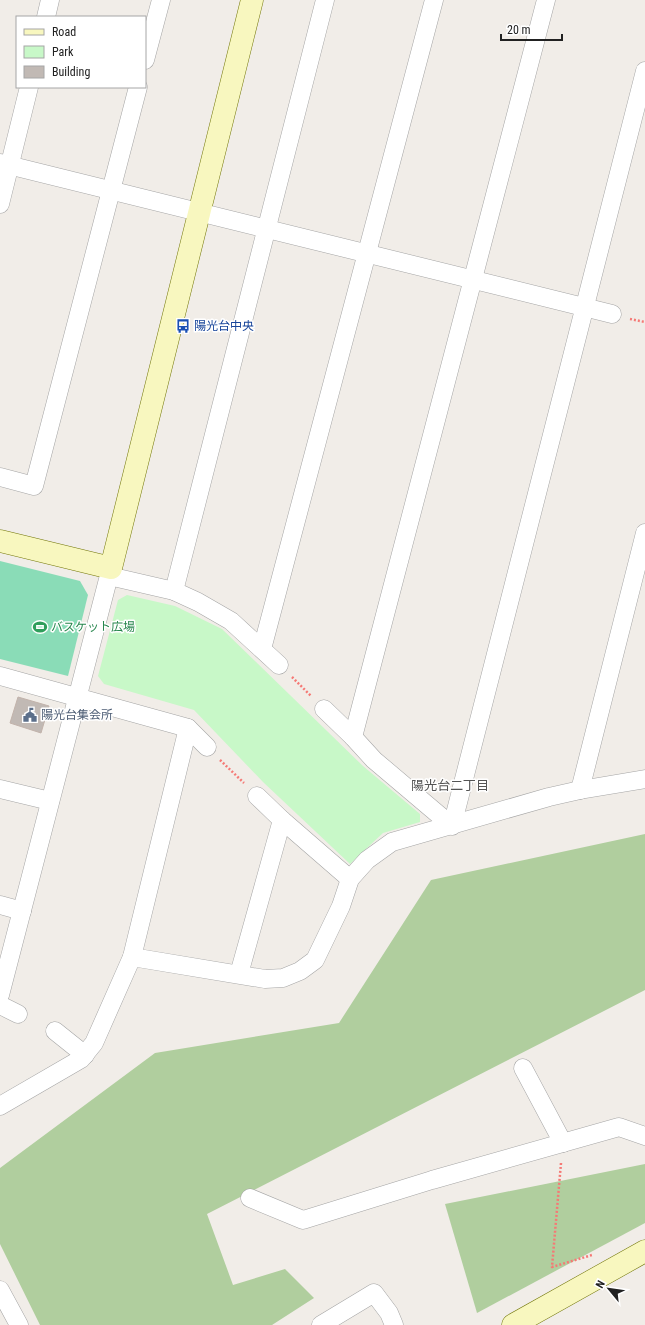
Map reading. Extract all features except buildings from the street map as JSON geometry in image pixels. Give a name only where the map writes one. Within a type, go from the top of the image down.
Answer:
[{"type":"street","points":[[46,16],[50,0]]},
{"type":"street","points":[[146,56],[161,0]]},
{"type":"street","points":[[0,995],[110,572],[252,0]]},
{"type":"street","points":[[174,591],[325,0]]},
{"type":"street","points":[[262,649],[434,0]]},
{"type":"street","points":[[353,737],[546,0]]},
{"type":"street","points":[[452,826],[645,71]]},
{"type":"street","points":[[0,204],[5,164],[29,88]]},
{"type":"street","points":[[0,477],[34,486],[138,88]]},
{"type":"street","points":[[5,164],[612,314]]},
{"type":"street","points":[[580,790],[645,533]]},
{"type":"street","points":[[0,541],[174,591],[198,602],[231,621],[279,665]]},
{"type":"street","points":[[0,676],[188,728],[207,747]]},
{"type":"street","points":[[324,709],[374,760],[452,826]]},
{"type":"street","points":[[0,1106],[81,1060],[94,1043],[132,957],[188,728]]},
{"type":"street","points":[[132,957],[265,979],[283,978],[300,971],[315,960],[341,906],[350,879],[368,860],[392,842],[549,797],[645,779]]},
{"type":"street","points":[[0,789],[50,801]]},
{"type":"street","points":[[258,796],[282,820],[350,879]]},
{"type":"street","points":[[239,974],[282,820]]},
{"type":"street","points":[[0,905],[22,911]]},
{"type":"street","points":[[0,1005],[18,1014]]},
{"type":"street","points":[[55,1031],[85,1054]]},
{"type":"street","points":[[523,1068],[563,1143]]},
{"type":"street","points":[[250,1198],[303,1220],[432,1180],[619,1127],[645,1136]]},
{"type":"street","points":[[513,1325],[645,1251]]},
{"type":"street","points":[[0,1290],[19,1325]]},
{"type":"street","points":[[320,1325],[374,1292],[389,1313],[394,1325]]},
{"type":"path","points":[[279,665],[324,709]]},
{"type":"path","points":[[207,747],[258,796]]},
{"type":"path","points":[[563,1143],[552,1267],[592,1255],[594,1259]]},
{"type":"green space","name":"バスケット広場","points":[[0,561],[80,581],[88,595],[68,676],[0,659]]},
{"type":"green space","points":[[127,595],[175,606],[222,629],[363,766],[420,814],[420,822],[383,833],[350,864],[263,782],[194,710],[104,684],[98,676],[118,600]]},
{"type":"green space","points":[[645,834],[645,990],[207,1214],[233,1285],[285,1269],[314,1298],[272,1325],[40,1325],[0,1244],[0,1168],[155,1053],[339,1023],[431,880]]},
{"type":"green space","points":[[645,1164],[645,1223],[477,1313],[445,1204]]},
{"type":"place","name":"陽光台中央","points":[[183,326]]},
{"type":"place","name":"バスケット広場","points":[[40,627]]},
{"type":"place","name":"陽光台集会所","points":[[30,715]]},
{"type":"district","name":"陽光台二丁目","points":[[450,785]]}]
